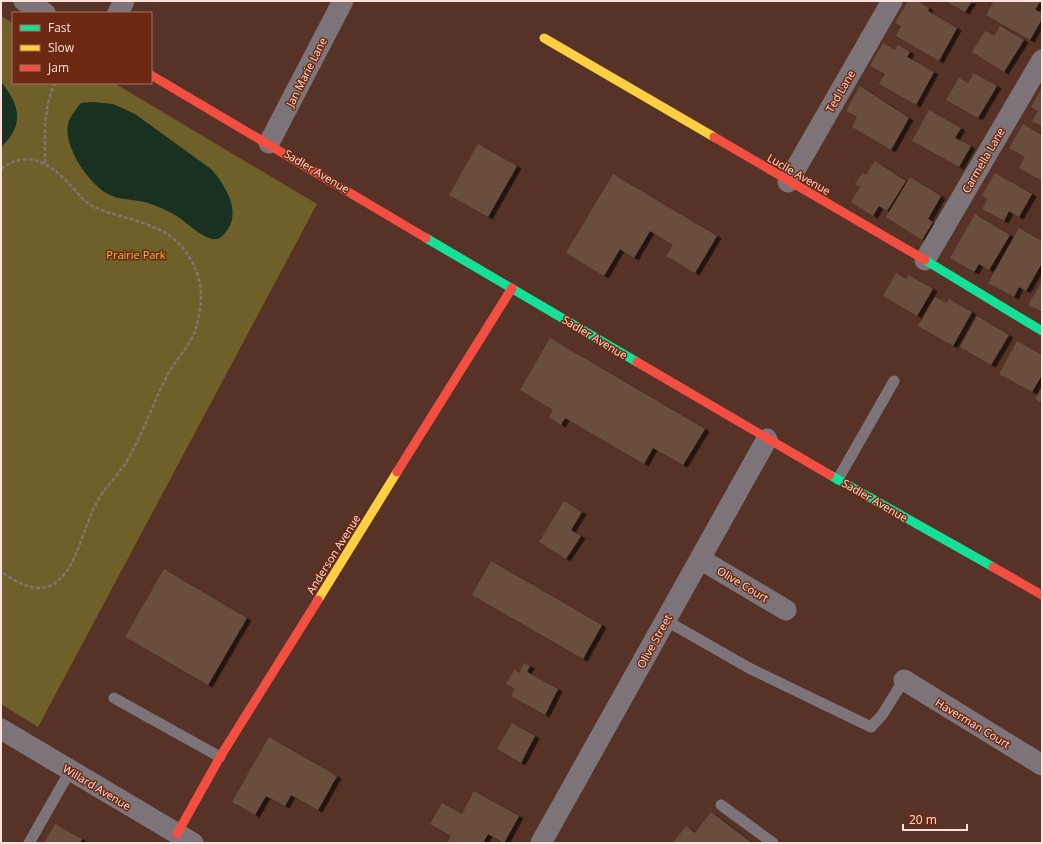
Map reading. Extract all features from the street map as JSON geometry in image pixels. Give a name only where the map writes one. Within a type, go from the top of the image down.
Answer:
[{"type":"street","points":[[24,1],[43,12]]},
{"type":"street","points":[[118,12],[124,1]]},
{"type":"street","name":"Jan Marie Lane","points":[[270,143],[343,1]]},
{"type":"street","name":"Ted Lane","points":[[788,182],[892,1]]},
{"type":"street","name":"Lucile Avenue","points":[[544,38],[788,182],[925,260],[1042,331]]},
{"type":"street","name":"Carmella Lane","points":[[925,260],[1042,60]]},
{"type":"street","name":"Sadler Avenue","points":[[152,76],[270,143],[767,439],[1042,595]]},
{"type":"street","name":"Anderson Avenue","points":[[183,840],[220,757],[512,288]]},
{"type":"street","name":"Olive Street","points":[[541,843],[767,439]]},
{"type":"street","name":"Olive Court","points":[[700,559],[786,610]]},
{"type":"street","name":"Haverman Court","points":[[904,680],[1042,764]]},
{"type":"street","name":"Willard Avenue","points":[[1,729],[183,840]]},
{"type":"lane","points":[[838,479],[894,381]]},
{"type":"lane","points":[[665,620],[749,668],[871,727],[882,715],[904,680]]},
{"type":"lane","points":[[114,698],[220,757]]},
{"type":"lane","points":[[29,843],[70,771]]},
{"type":"lane","points":[[721,805],[773,843]]},
{"type":"path","points":[[45,162],[45,120],[48,102],[55,84]]},
{"type":"path","points":[[1,169],[6,164],[20,160],[45,162],[56,170],[88,203],[102,210],[157,229],[175,239],[188,252],[194,266],[199,278],[200,298],[194,332],[169,373],[125,464],[95,505],[75,554],[62,578],[52,585],[42,588],[30,588],[1,572]]},
{"type":"green space","name":"Prairie Park","points":[[1,16],[12,22],[12,84],[116,84],[317,204],[38,727],[1,704]]},
{"type":"shaded area","points":[[1,82],[12,98],[16,107],[17,123],[9,139],[1,147]]},
{"type":"shaded area","points":[[93,102],[113,104],[135,114],[211,169],[226,189],[232,205],[232,222],[222,236],[217,239],[206,237],[164,209],[148,203],[110,195],[99,188],[92,181],[78,163],[69,143],[67,133],[69,121],[81,103]]},
{"type":"building","points":[[908,1],[917,1],[929,8],[928,11],[957,28],[939,61],[896,36],[901,26],[895,23]]},
{"type":"building","points":[[945,1],[972,1],[965,12]]},
{"type":"building","points":[[994,1],[1040,1],[1035,10],[1042,13],[1042,19],[1030,40],[986,15]]},
{"type":"building","points":[[1000,26],[1024,40],[1004,72],[972,52],[985,31],[994,36]]},
{"type":"building","points":[[883,43],[895,50],[898,45],[910,52],[907,57],[934,72],[916,105],[879,84],[885,74],[870,66]]},
{"type":"building","points":[[974,73],[997,86],[978,118],[946,100],[959,78],[968,83]]},
{"type":"building","points":[[860,86],[909,118],[891,150],[852,127],[857,117],[846,111]]},
{"type":"building","points":[[1042,88],[1042,126],[1032,121],[1038,111],[1031,107]]},
{"type":"building","points":[[929,110],[961,128],[955,138],[971,146],[959,167],[912,141]]},
{"type":"building","points":[[1023,124],[1042,135],[1042,181],[1019,168],[1025,157],[1009,148]]},
{"type":"building","points":[[478,144],[517,166],[488,217],[449,195]]},
{"type":"building","points":[[875,161],[906,181],[887,211],[879,206],[873,216],[851,202],[860,187],[855,184],[862,173],[866,175]]},
{"type":"building","points":[[995,173],[1032,194],[1019,217],[1009,211],[1004,221],[982,209],[988,199],[982,195]]},
{"type":"building","points":[[613,174],[717,236],[695,273],[666,256],[673,245],[650,231],[634,258],[620,249],[604,276],[566,253]]},
{"type":"building","points":[[910,177],[941,196],[928,219],[933,222],[922,240],[886,217]]},
{"type":"building","points":[[975,214],[1010,235],[989,270],[979,264],[974,272],[950,258]]},
{"type":"building","points":[[1019,228],[1042,241],[1042,263],[1026,291],[1019,287],[1014,297],[988,283]]},
{"type":"building","points":[[896,273],[906,279],[909,275],[933,289],[917,316],[883,296]]},
{"type":"building","points":[[1042,282],[1042,312],[1028,305]]},
{"type":"building","points":[[935,297],[947,303],[949,299],[972,312],[953,346],[918,326]]},
{"type":"building","points":[[977,316],[1009,335],[991,365],[960,347]]},
{"type":"building","points":[[550,338],[705,429],[683,465],[653,448],[644,464],[565,418],[561,425],[549,417],[553,410],[520,390]]},
{"type":"building","points":[[1017,341],[1042,355],[1042,375],[1032,392],[999,374]]},
{"type":"building","points":[[1042,388],[1042,403],[1035,399]]},
{"type":"building","points":[[564,501],[582,512],[571,530],[581,536],[566,559],[539,542]]},
{"type":"building","points":[[491,561],[602,625],[583,659],[472,595]]},
{"type":"building","points":[[164,569],[247,618],[208,685],[125,637]]},
{"type":"building","points":[[524,663],[530,666],[527,672],[558,689],[545,715],[511,696],[515,689],[506,684],[514,670],[519,673]]},
{"type":"building","points":[[512,723],[535,736],[521,763],[497,749]]},
{"type":"building","points":[[269,737],[337,776],[318,810],[291,795],[285,806],[266,796],[255,815],[232,802]]},
{"type":"building","points":[[474,791],[519,816],[504,843],[488,834],[483,843],[447,843],[451,836],[430,824],[442,803],[462,814]]},
{"type":"building","points":[[711,812],[752,843],[673,843],[686,826],[695,833]]},
{"type":"building","points":[[55,824],[82,839],[80,843],[44,843]]},
{"type":"traffic: fast","points":[[426,238],[637,362]]},
{"type":"traffic: fast","points":[[925,260],[1042,331]]},
{"type":"traffic: fast","points":[[830,475],[993,567]]},
{"type":"traffic: slow","points":[[544,38],[714,137]]},
{"type":"traffic: slow","points":[[318,600],[397,472]]},
{"type":"traffic: jam","points":[[152,76],[426,238]]},
{"type":"traffic: jam","points":[[714,137],[925,260]]},
{"type":"traffic: jam","points":[[397,472],[512,288]]},
{"type":"traffic: jam","points":[[637,362],[830,475]]},
{"type":"traffic: jam","points":[[993,567],[1042,595]]},
{"type":"traffic: jam","points":[[177,834],[220,757],[318,600]]}]
